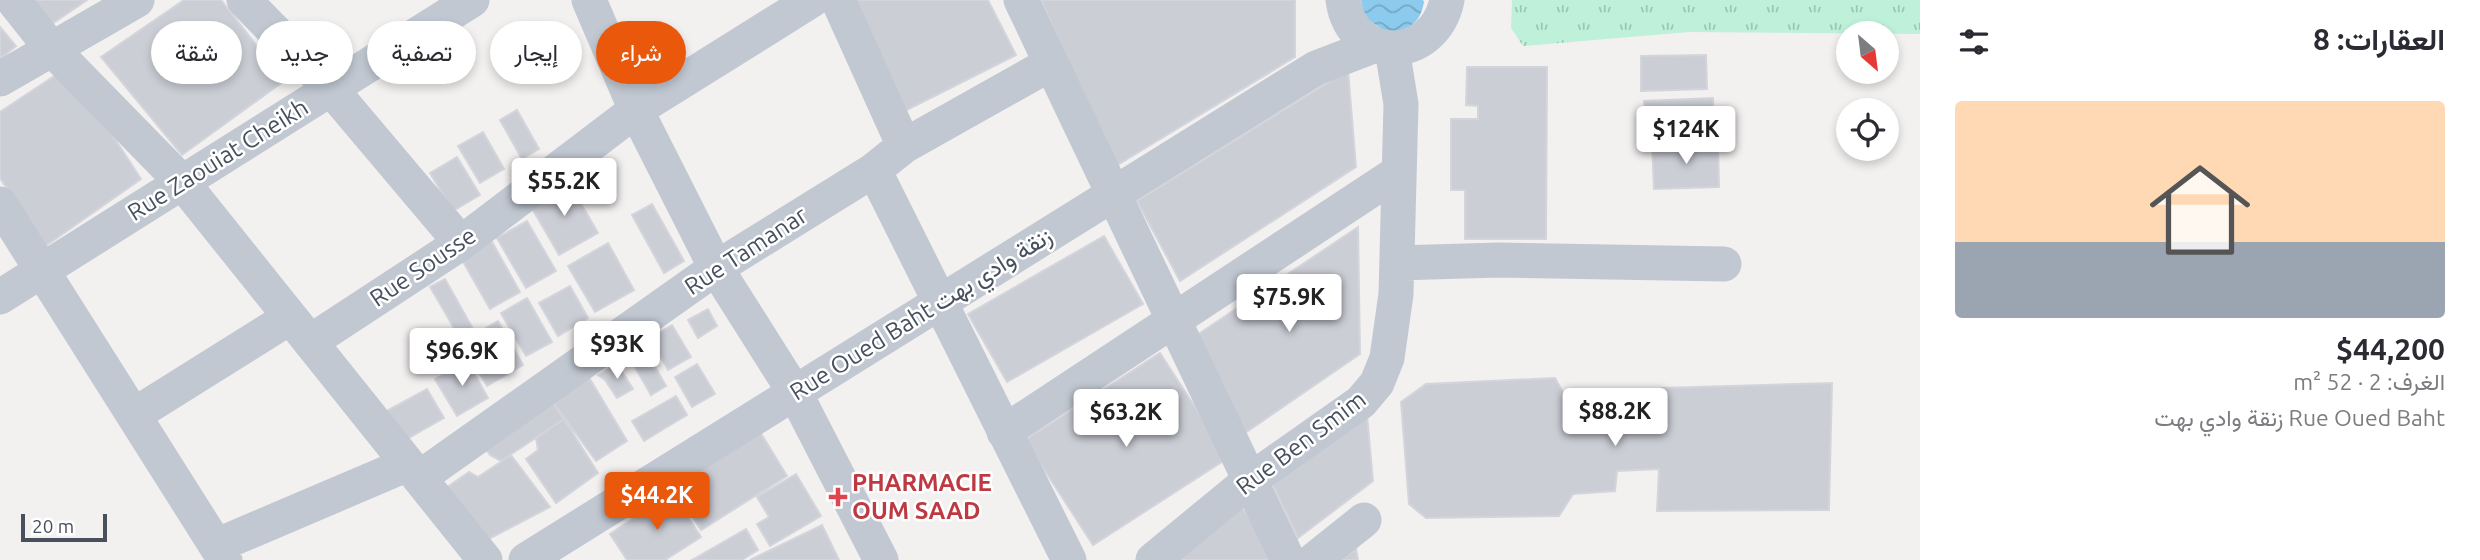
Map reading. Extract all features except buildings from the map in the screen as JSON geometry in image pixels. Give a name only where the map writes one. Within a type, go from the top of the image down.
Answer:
[{"type":"street","points":[[13,0],[51,48],[182,182],[485,560]]},
{"type":"street","points":[[0,79],[137,0]]},
{"type":"street","points":[[244,0],[331,89],[461,243]]},
{"type":"street","name":"Rue Zaouiat Cheikh","points":[[0,297],[472,0]]},
{"type":"street","points":[[589,0],[636,110],[716,268],[795,393],[881,560]]},
{"type":"street","name":"Rue Sousse","points":[[134,415],[461,243],[636,110],[812,0]]},
{"type":"street","points":[[838,0],[904,146]]},
{"type":"street","points":[[1021,0],[1287,560]]},
{"type":"street","points":[[1344,5],[1351,24],[1362,37],[1397,45],[1440,23],[1447,0]]},
{"type":"street","points":[[1316,68],[1344,5]]},
{"type":"street","name":"Rue Oued Baht زنقة وادي بهت","points":[[526,560],[1316,68],[1397,45]]},
{"type":"street","name":"Rue Ben Smim","points":[[1153,560],[1249,481],[1361,402],[1377,383],[1387,358],[1396,279],[1401,104],[1397,45]]},
{"type":"street","name":"Rue Tamanar","points":[[221,552],[414,471],[716,268],[874,170],[904,146],[1050,64]]},
{"type":"street","points":[[874,170],[1069,560]]},
{"type":"street","points":[[1004,432],[1397,173]]},
{"type":"street","points":[[0,204],[221,552]]},
{"type":"street","points":[[1396,279],[1500,260],[1724,264]]},
{"type":"street","points":[[1314,560],[1364,520]]},
{"type":"green space","points":[[1512,0],[1920,0],[1920,34],[1899,34],[1899,21],[1836,21],[1836,33],[1689,32],[1523,46],[1511,28]]},
{"type":"water","points":[[1361,0],[1424,2],[1420,16],[1412,24],[1389,34],[1364,17]]},
{"type":"place","name":"PHARMACIE OUM SAAD","points":[[838,497]]}]
